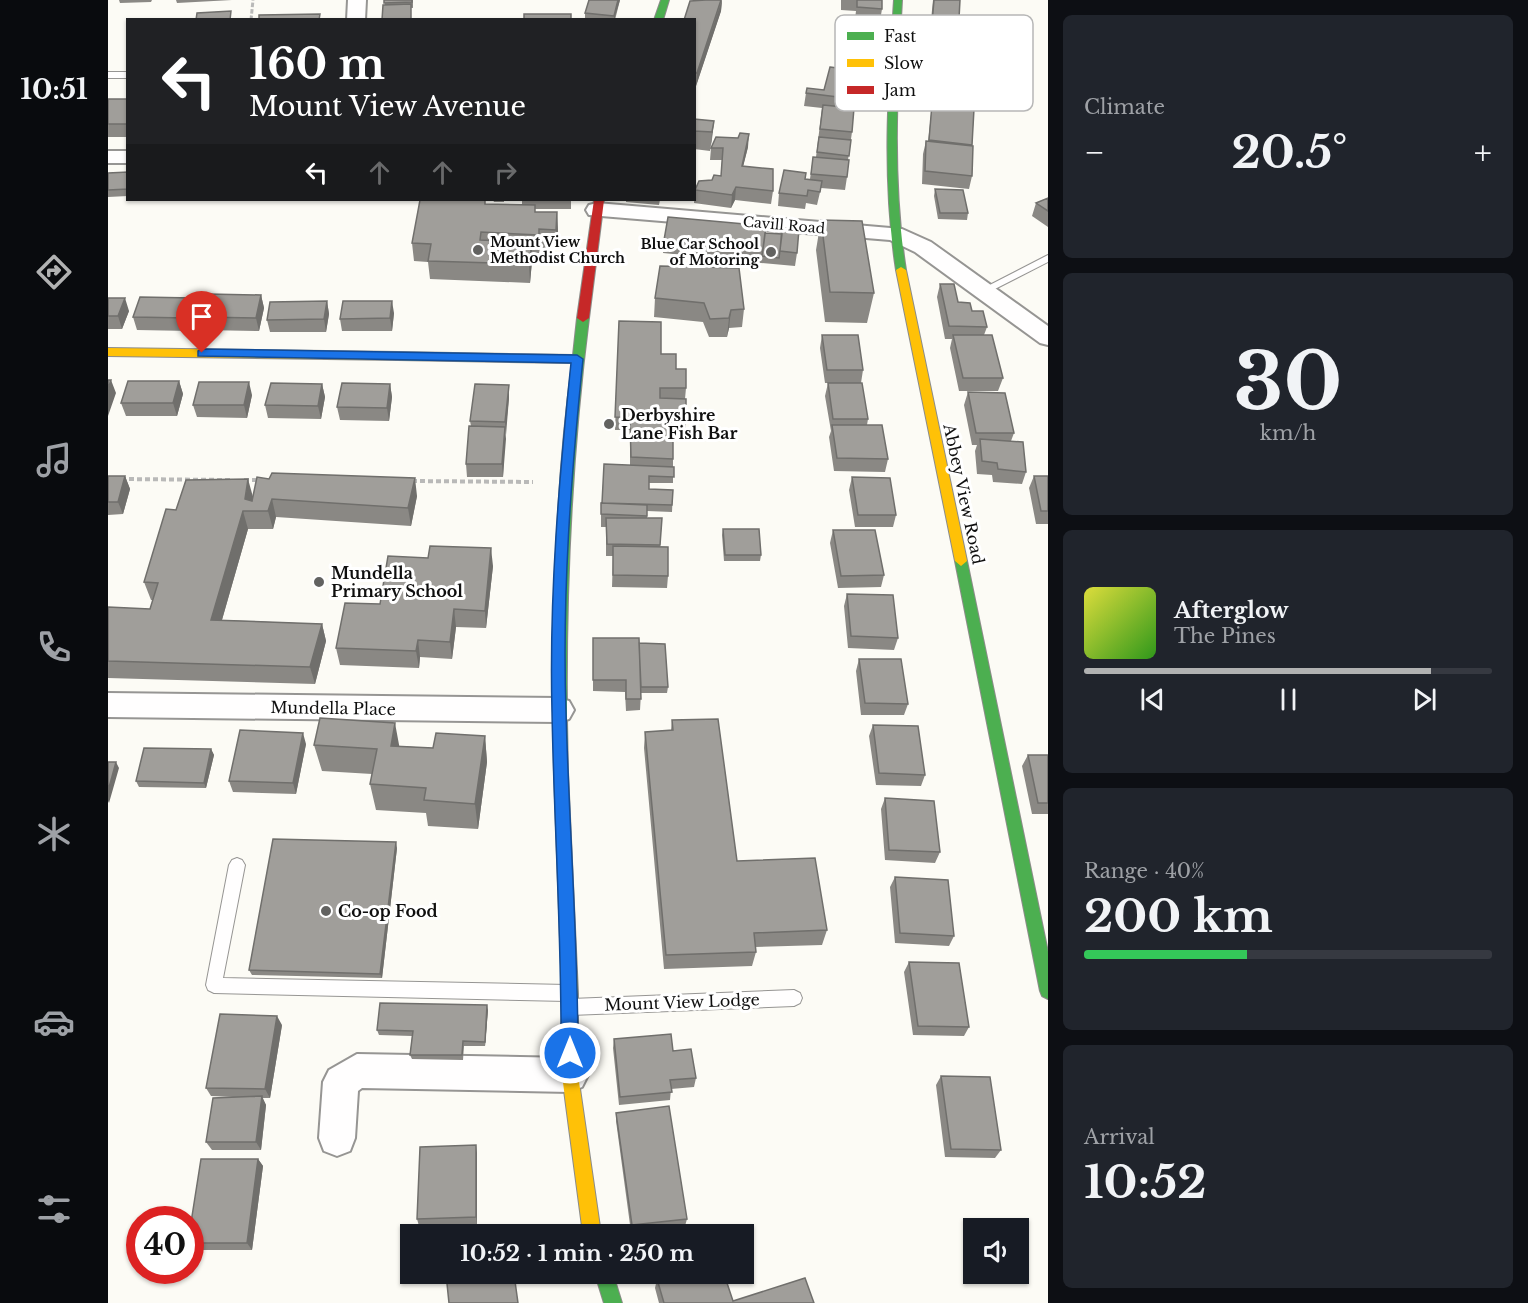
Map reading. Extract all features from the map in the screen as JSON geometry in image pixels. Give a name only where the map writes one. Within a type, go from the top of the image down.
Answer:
[{"type":"street","points":[[356,18],[357,0]]},
{"type":"street","points":[[659,18],[665,0]]},
{"type":"street","name":"Abbey View Road","points":[[897,15],[898,0]]},
{"type":"street","name":"Abbey View Road","points":[[892,111],[894,234],[1048,991]]},
{"type":"street","points":[[108,157],[126,157]]},
{"type":"street","points":[[590,1224],[570,1075],[570,1000],[559,711],[560,544],[577,359],[598,205]]},
{"type":"street","name":"Cavill Road","points":[[598,205],[894,234],[923,247],[1048,337]]},
{"type":"street","points":[[108,352],[577,359]]},
{"type":"street","name":"Mundella Place","points":[[108,705],[559,711]]},
{"type":"street","points":[[337,1137],[341,1082],[357,1071],[570,1075]]},
{"type":"street","points":[[607,1284],[613,1303]]},
{"type":"lane","points":[[108,75],[126,75]]},
{"type":"lane","points":[[985,290],[1048,258]]},
{"type":"lane","name":"Mount View Lodge","points":[[237,865],[214,985],[570,1000],[794,998]]},
{"type":"path","points":[[251,18],[253,0]]},
{"type":"path","points":[[120,479],[272,480]]},
{"type":"path","points":[[401,481],[564,483]]},
{"type":"building","points":[[384,0],[412,0],[412,2],[384,3]]},
{"type":"building","points":[[589,0],[618,0],[614,16],[585,13]]},
{"type":"building","points":[[721,0],[697,73],[696,18],[685,18],[690,1]]},
{"type":"building","points":[[857,0],[882,0],[882,9],[857,7]]},
{"type":"building","points":[[934,0],[960,0],[959,15],[933,15]]},
{"type":"building","points":[[411,4],[411,18],[382,18],[383,5]]},
{"type":"building","points":[[231,11],[230,18],[196,18],[197,13]]},
{"type":"building","points":[[320,14],[319,18],[259,18],[259,15]]},
{"type":"building","points":[[524,14],[571,14],[571,18],[524,18]]},
{"type":"building","points":[[830,67],[835,68],[835,97],[806,93],[807,88],[824,90]]},
{"type":"building","points":[[108,99],[126,99],[126,124],[108,124]]},
{"type":"building","points":[[823,105],[835,106],[835,111],[854,111],[852,132],[820,129]]},
{"type":"building","points":[[931,111],[974,111],[972,145],[929,140]]},
{"type":"building","points":[[696,119],[714,121],[712,132],[696,131]]},
{"type":"building","points":[[740,133],[749,134],[742,166],[773,169],[773,191],[736,187],[732,195],[696,190],[699,181],[712,180],[714,175],[721,176],[723,148],[711,148],[716,137],[738,138]]},
{"type":"building","points":[[819,137],[851,140],[849,156],[817,152]]},
{"type":"building","points":[[926,141],[973,146],[972,176],[925,171]]},
{"type":"building","points":[[813,157],[849,160],[847,177],[811,174]]},
{"type":"building","points":[[784,170],[806,173],[805,179],[822,181],[820,192],[808,190],[807,196],[779,193]]},
{"type":"building","points":[[126,172],[126,189],[108,190],[108,173]]},
{"type":"building","points":[[935,189],[963,190],[968,213],[940,213]]},
{"type":"building","points":[[1048,198],[1048,211],[1036,203]]},
{"type":"building","points":[[420,201],[485,201],[485,204],[535,205],[535,212],[557,212],[556,230],[539,229],[539,235],[481,232],[480,240],[532,242],[529,264],[428,261],[431,244],[412,243]]},
{"type":"building","points":[[668,217],[766,226],[763,250],[664,240]]},
{"type":"building","points":[[821,220],[862,221],[874,293],[830,292]]},
{"type":"building","points":[[782,228],[799,229],[797,253],[780,251]]},
{"type":"building","name":"Blue Car School of Motoring","points":[[765,233],[782,234],[779,258],[762,256]]},
{"type":"building","points":[[660,266],[739,268],[744,309],[731,310],[729,318],[710,319],[704,303],[655,298]]},
{"type":"building","points":[[940,284],[954,284],[958,302],[970,303],[972,311],[983,311],[987,327],[949,326]]},
{"type":"building","points":[[207,294],[261,295],[256,318],[200,317]]},
{"type":"building","points":[[140,297],[193,298],[187,318],[133,317]]},
{"type":"building","points":[[108,298],[125,298],[118,316],[108,316]]},
{"type":"building","points":[[327,301],[324,319],[267,320],[270,302]]},
{"type":"building","points":[[343,301],[392,301],[390,318],[340,319]]},
{"type":"building","points":[[619,321],[661,322],[661,354],[676,354],[676,369],[686,369],[686,388],[660,388],[660,398],[686,399],[686,419],[615,417]]},
{"type":"building","points":[[822,335],[858,335],[863,370],[827,370]]},
{"type":"building","points":[[953,335],[992,335],[1003,378],[963,378]]},
{"type":"building","points":[[128,381],[179,381],[173,403],[121,403]]},
{"type":"building","points":[[199,382],[249,382],[244,405],[193,405]]},
{"type":"building","points":[[271,383],[322,384],[318,406],[265,405]]},
{"type":"building","points":[[342,383],[390,384],[387,408],[337,407]]},
{"type":"building","points":[[828,383],[862,383],[868,419],[833,419]]},
{"type":"building","points":[[475,384],[509,385],[505,422],[470,421]]},
{"type":"building","points":[[968,392],[1005,393],[1014,433],[976,433]]},
{"type":"building","points":[[630,421],[673,423],[673,459],[631,457]]},
{"type":"building","points":[[832,425],[882,425],[888,459],[837,458]]},
{"type":"building","points":[[469,426],[505,427],[502,464],[466,464]]},
{"type":"building","points":[[980,439],[1023,442],[1026,472],[998,469],[997,463],[982,461]]},
{"type":"building","points":[[604,464],[674,467],[674,477],[649,476],[649,489],[673,490],[672,505],[602,503]]},
{"type":"building","points":[[272,473],[415,478],[408,508],[272,499],[268,511],[243,511],[211,620],[322,624],[310,667],[108,661],[108,607],[150,609],[158,583],[144,582],[166,509],[176,510],[186,480],[248,479],[245,499],[252,501],[257,477],[269,479]]},
{"type":"building","points":[[108,476],[125,476],[118,502],[108,502]]},
{"type":"building","points":[[1034,476],[1048,476],[1048,511],[1041,511]]},
{"type":"building","points":[[852,477],[890,478],[896,515],[858,515]]},
{"type":"building","points":[[601,503],[647,505],[647,516],[601,514]]},
{"type":"building","points":[[606,518],[662,518],[660,545],[607,544]]},
{"type":"building","points":[[723,529],[759,529],[761,555],[725,555]]},
{"type":"building","points":[[833,530],[875,530],[884,575],[841,576]]},
{"type":"building","points":[[430,546],[491,548],[485,611],[454,609],[450,642],[418,640],[416,651],[336,648],[345,603],[380,604],[388,556],[428,558]]},
{"type":"building","points":[[613,546],[668,547],[668,576],[613,575]]},
{"type":"building","points":[[847,594],[893,595],[898,638],[851,636]]},
{"type":"building","points":[[593,638],[639,638],[641,699],[626,699],[626,680],[593,680]]},
{"type":"building","points":[[639,643],[665,644],[668,687],[641,687]]},
{"type":"building","points":[[859,659],[901,659],[908,704],[865,703]]},
{"type":"building","points":[[320,718],[395,723],[391,746],[433,748],[436,733],[485,736],[475,804],[424,800],[426,788],[370,784],[377,749],[314,745]]},
{"type":"building","points":[[718,719],[737,861],[815,858],[827,930],[754,933],[756,952],[666,955],[645,732],[673,730],[672,720]]},
{"type":"building","points":[[873,725],[918,726],[925,775],[879,773]]},
{"type":"building","points":[[240,730],[303,733],[293,783],[229,781]]},
{"type":"building","points":[[144,748],[211,749],[204,783],[136,781]]},
{"type":"building","points":[[1028,755],[1048,755],[1048,803],[1038,803]]},
{"type":"building","points":[[108,762],[116,762],[108,791]]},
{"type":"building","points":[[885,798],[934,801],[940,852],[889,850]]},
{"type":"building","name":"Co-op Food","points":[[273,839],[396,842],[380,974],[249,970]]},
{"type":"building","points":[[895,877],[948,880],[954,936],[900,933]]},
{"type":"building","points":[[909,962],[959,963],[969,1027],[918,1026]]},
{"type":"building","points":[[380,1003],[487,1005],[485,1042],[463,1041],[462,1055],[410,1055],[413,1031],[377,1030]]},
{"type":"building","points":[[220,1014],[277,1016],[265,1089],[206,1088]]},
{"type":"building","points":[[671,1034],[673,1051],[691,1049],[696,1078],[670,1080],[672,1092],[620,1097],[614,1039]]},
{"type":"building","points":[[941,1076],[990,1077],[1001,1150],[951,1149]]},
{"type":"building","points":[[262,1096],[256,1142],[206,1142],[213,1098]]},
{"type":"building","points":[[669,1106],[687,1219],[632,1224],[616,1113]]},
{"type":"building","points":[[476,1145],[476,1217],[417,1219],[420,1147]]},
{"type":"building","points":[[201,1159],[258,1159],[247,1243],[204,1243],[204,1206],[194,1206]]},
{"type":"building","points":[[805,1278],[814,1303],[664,1303],[658,1284],[727,1284],[733,1301]]},
{"type":"building","points":[[447,1284],[515,1284],[518,1303],[449,1303]]},
{"type":"traffic: fast","points":[[659,18],[665,0]]},
{"type":"traffic: fast","points":[[897,15],[898,0]]},
{"type":"traffic: fast","points":[[892,111],[891,170],[901,270]]},
{"type":"traffic: fast","points":[[561,772],[559,658],[562,544],[570,431],[583,318]]},
{"type":"traffic: fast","points":[[398,356],[577,359]]},
{"type":"traffic: fast","points":[[961,561],[1048,991]]},
{"type":"traffic: fast","points":[[607,1284],[613,1303]]},
{"type":"traffic: slow","points":[[901,270],[961,561]]},
{"type":"traffic: slow","points":[[108,352],[398,356]]},
{"type":"traffic: slow","points":[[561,772],[570,994],[570,1075],[591,1224]]},
{"type":"traffic: jam","points":[[583,318],[599,201]]},
{"type":"place","name":"Mount View Methodist Church","points":[[478,250]]},
{"type":"place","name":"Blue Car School of Motoring","points":[[771,252]]},
{"type":"place","name":"Derbyshire Lane Fish Bar","points":[[609,424]]},
{"type":"place","name":"Mundella Primary School","points":[[319,582]]},
{"type":"place","name":"Co-op Food","points":[[326,911]]},
{"type":"route","points":[[202,353],[577,359],[560,544],[559,711],[570,994],[570,1053]]}]
